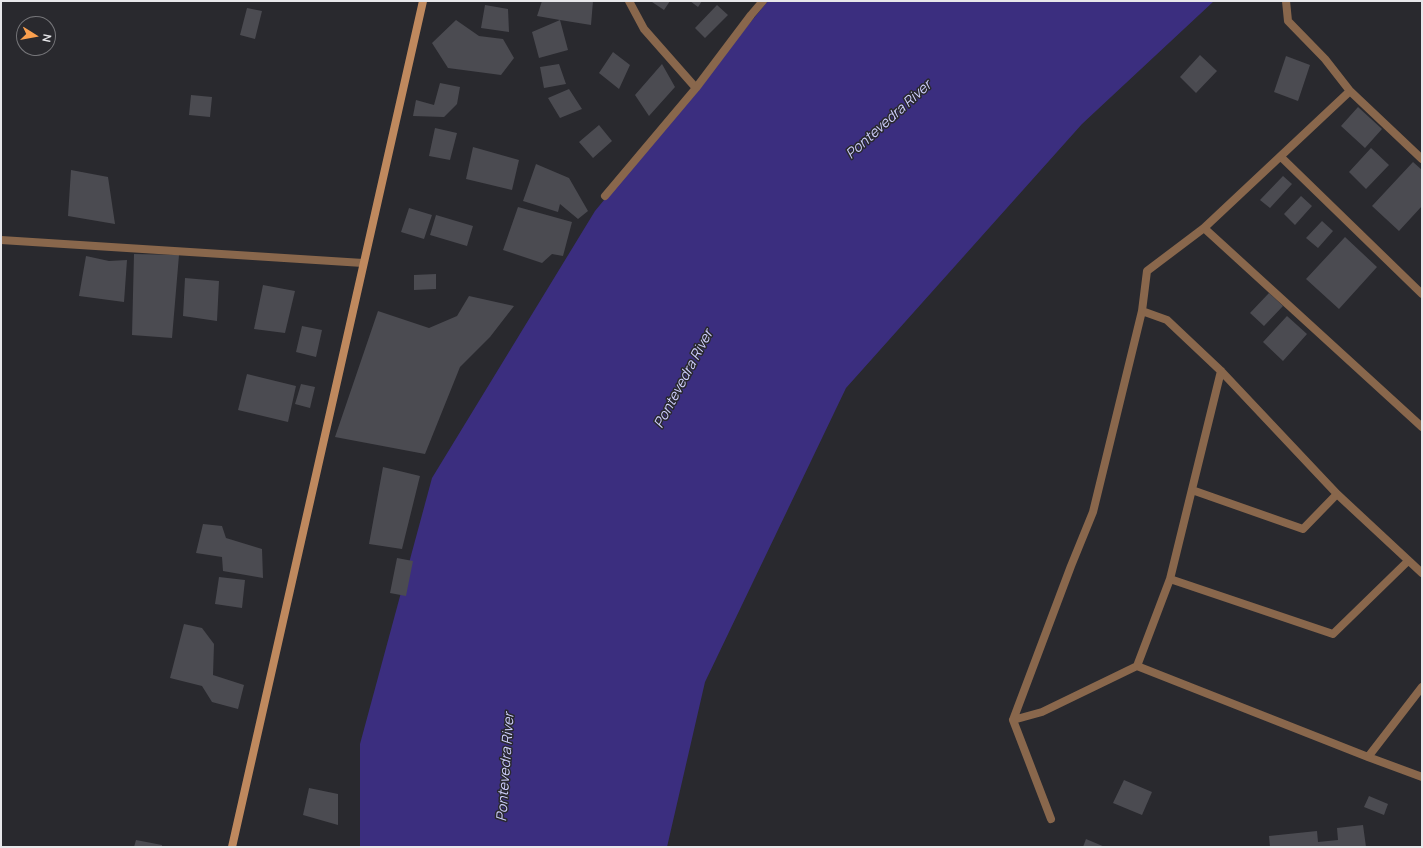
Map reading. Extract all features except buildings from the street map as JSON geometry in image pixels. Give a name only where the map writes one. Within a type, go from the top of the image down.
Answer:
[{"type":"main road","points":[[232,847],[423,1]]},
{"type":"street","points":[[629,1],[644,29],[696,88]]},
{"type":"street","points":[[606,196],[696,88],[763,1]]},
{"type":"street","points":[[1286,1],[1288,21],[1325,59],[1350,91],[1422,159]]},
{"type":"street","points":[[1051,819],[1013,720],[1071,566],[1094,512],[1142,311],[1147,271],[1204,228],[1350,91]]},
{"type":"street","points":[[1281,157],[1422,294]]},
{"type":"street","points":[[1204,228],[1422,427]]},
{"type":"street","points":[[1,240],[363,263]]},
{"type":"street","points":[[1142,311],[1167,320],[1221,371],[1337,494],[1422,573]]},
{"type":"street","points":[[1013,720],[1042,712],[1138,666],[1170,579],[1221,371]]},
{"type":"street","points":[[1192,490],[1303,529],[1337,494]]},
{"type":"street","points":[[1170,579],[1333,634],[1408,561]]},
{"type":"street","points":[[1138,666],[1422,777]]},
{"type":"street","points":[[1368,757],[1422,687]]},
{"type":"water","name":"Pontevedra River","points":[[768,1],[1214,1],[1082,124],[846,388],[705,682],[667,847],[360,847],[360,744],[432,478],[595,211]]}]
